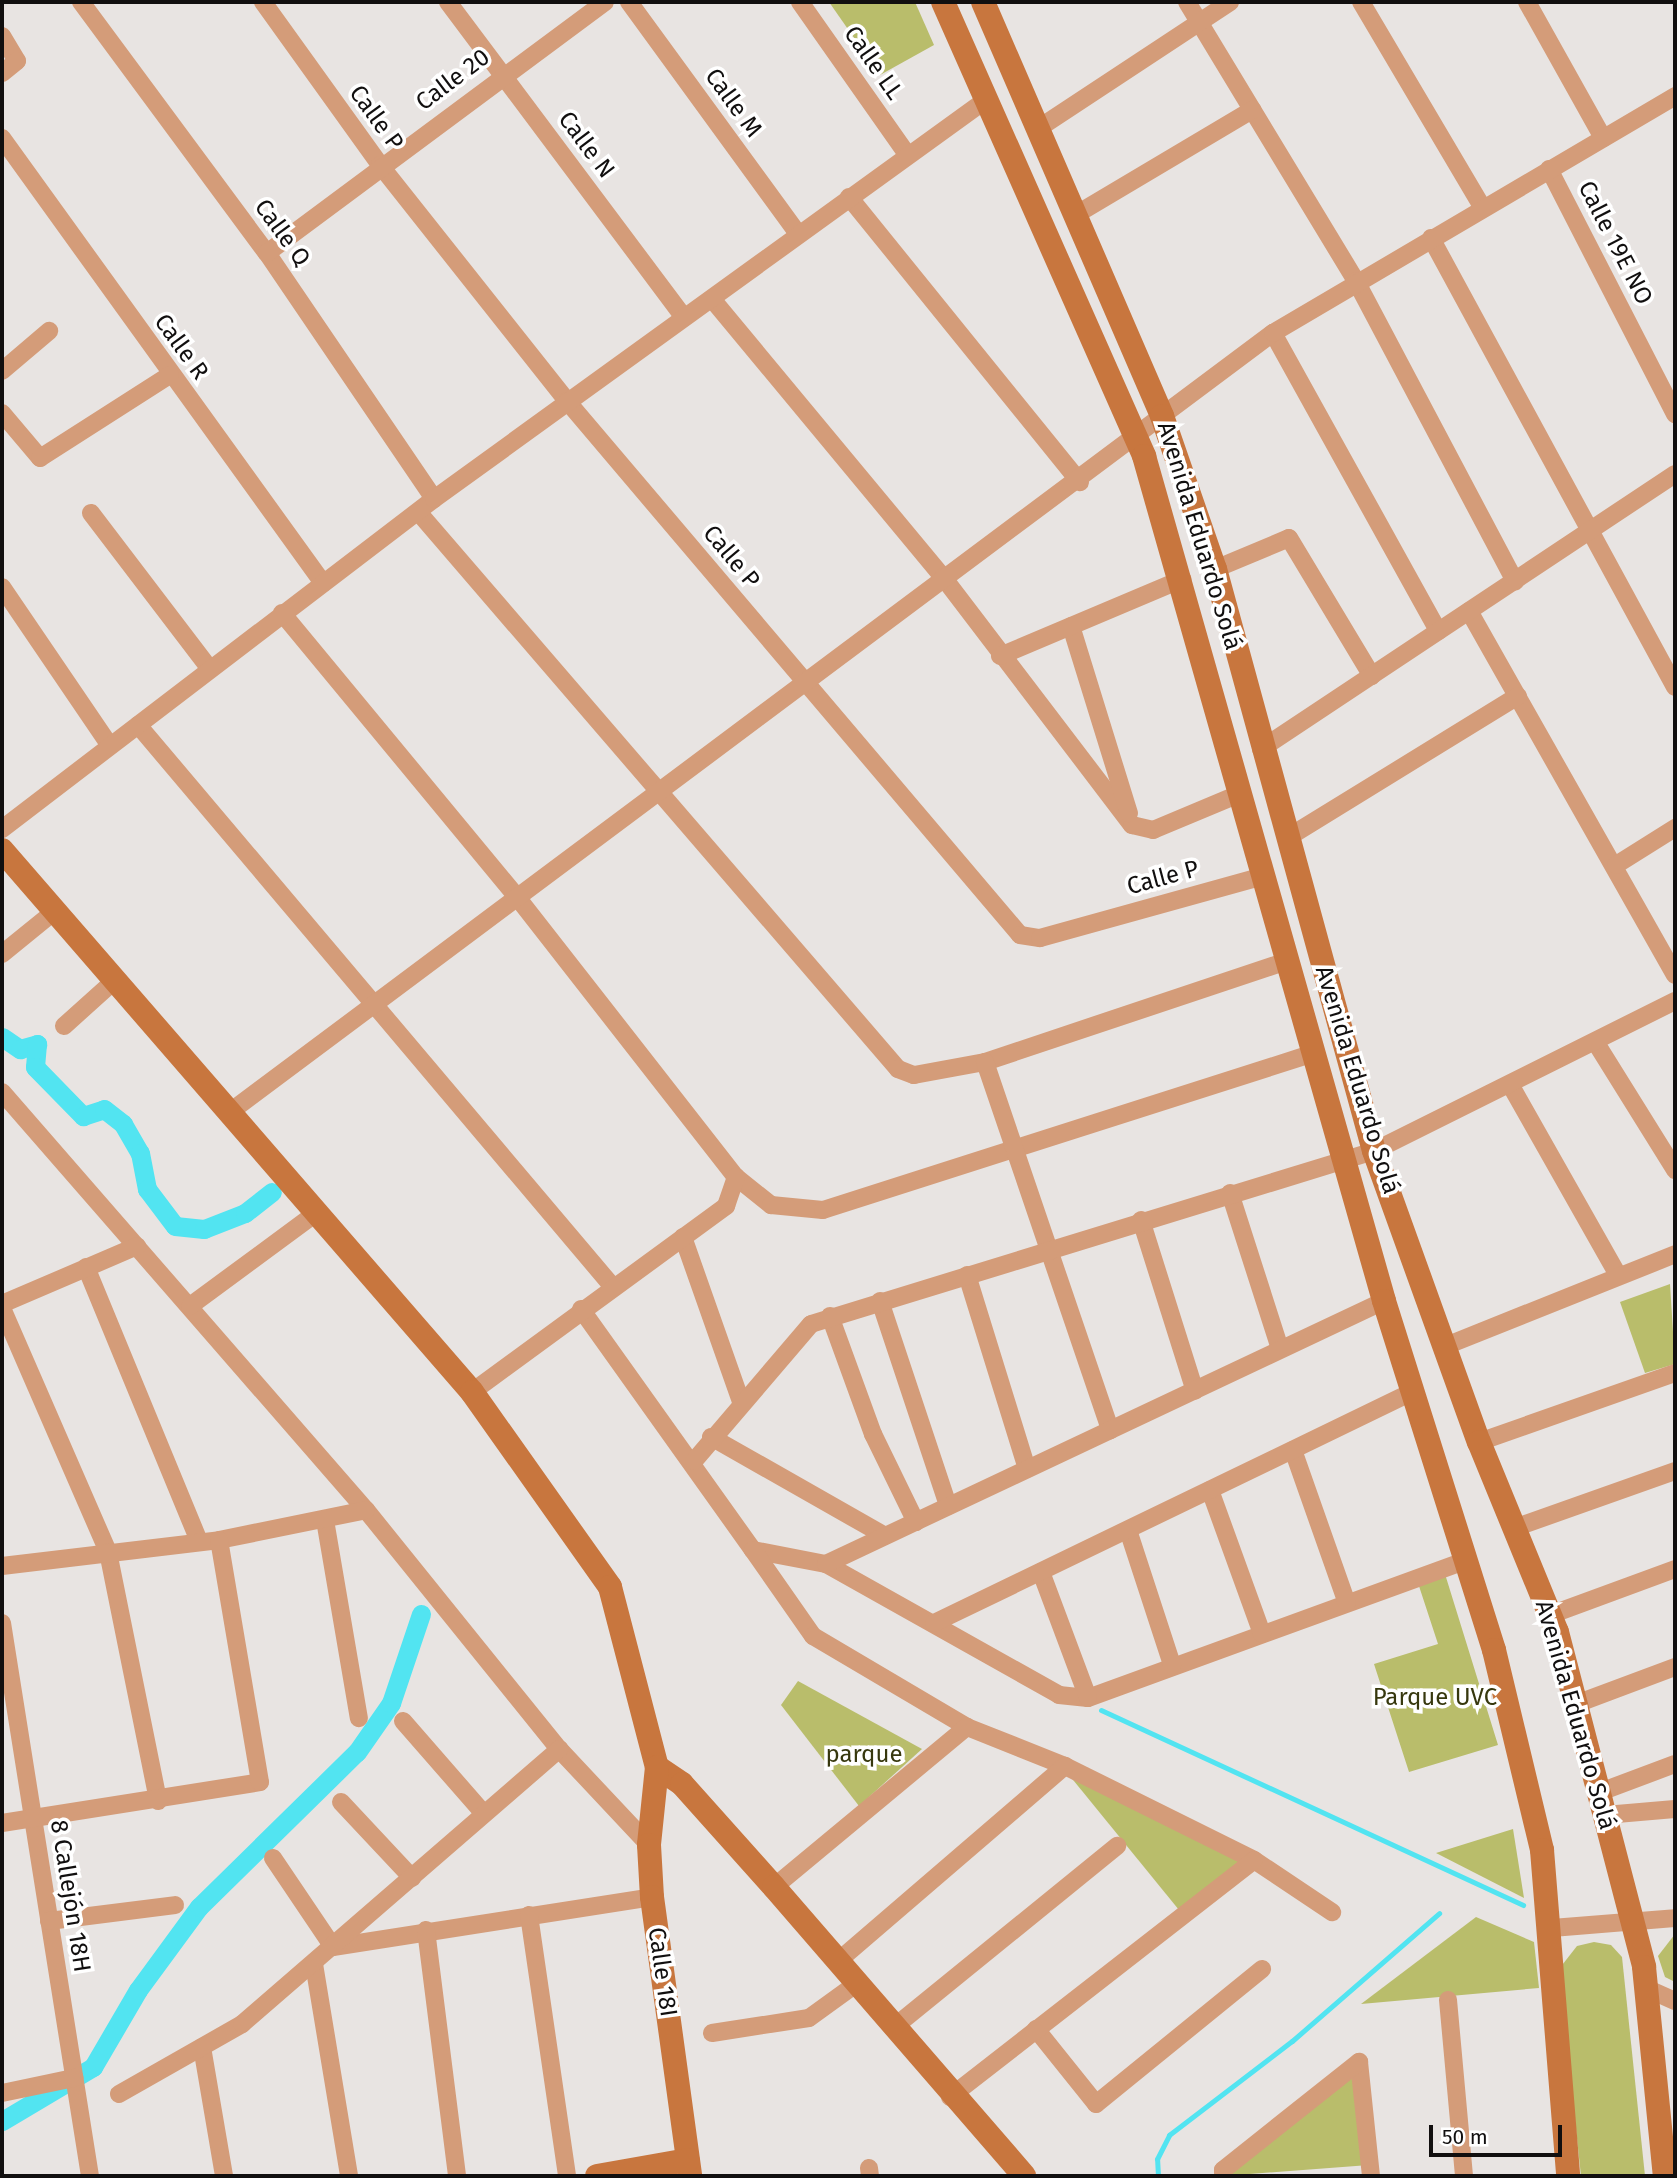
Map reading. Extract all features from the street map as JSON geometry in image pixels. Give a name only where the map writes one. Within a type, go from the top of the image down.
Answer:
[{"type":"main road","name":"Avenida Eduardo Solá","points":[[943,2],[1137,436],[1182,579],[1239,794],[1384,1301],[1494,1650],[1535,1824],[1552,1928],[1569,2176]]},
{"type":"main road","name":"Avenida Eduardo Solá","points":[[983,2],[1077,214],[1162,416],[1215,569],[1261,749],[1374,1151],[1448,1345],[1479,1442],[1550,1615],[1603,1803],[1648,1989],[1665,2176]]},
{"type":"main road","points":[[2,850],[472,1392],[610,1587],[657,1767],[682,1784],[774,1887],[950,2097],[1024,2176]]},
{"type":"main road","name":"Calle 18I","points":[[657,1767],[649,1845],[652,1897],[689,2168]]},
{"type":"main road","points":[[597,2176],[689,2168]]},
{"type":"street","name":"Calle P","points":[[263,2],[380,165],[567,401],[1020,935],[1040,937],[1263,876]]},
{"type":"street","name":"Calle N","points":[[448,2],[684,317]]},
{"type":"street","name":"Calle 20","points":[[267,253],[380,165],[605,2]]},
{"type":"street","name":"Calle M","points":[[629,2],[798,234]]},
{"type":"street","name":"Calle LL","points":[[800,2],[906,153]]},
{"type":"street","points":[[1187,2],[1356,281],[1515,581]]},
{"type":"street","points":[[1039,128],[1230,2]]},
{"type":"street","points":[[1361,2],[1483,208]]},
{"type":"street","points":[[1527,2],[1603,138]]},
{"type":"street","name":"Calle Q","points":[[89,5],[267,253],[434,499]]},
{"type":"street","points":[[2,36],[17,61],[2,73]]},
{"type":"street","points":[[2,829],[434,499],[712,299],[906,153],[987,99]]},
{"type":"street","points":[[230,1112],[943,577],[1080,482],[1162,416],[1273,333],[1356,281],[1603,138],[1673,104]]},
{"type":"street","points":[[1077,214],[1252,110]]},
{"type":"street","name":"Calle R","points":[[2,138],[170,375],[323,583]]},
{"type":"street","name":"Calle 19E NO","points":[[1549,169],[1675,414]]},
{"type":"street","points":[[849,197],[1080,482]]},
{"type":"street","points":[[1431,238],[1588,532],[1675,687]]},
{"type":"street","points":[[712,299],[943,577],[1000,656],[1132,825],[1153,830],[1239,794]]},
{"type":"street","points":[[2,371],[49,331]]},
{"type":"street","points":[[1273,333],[1438,631]]},
{"type":"street","points":[[2,413],[40,458],[170,375]]},
{"type":"street","points":[[1261,749],[1675,474]]},
{"type":"street","points":[[91,513],[210,669]]},
{"type":"street","points":[[419,513],[656,792],[898,1069],[914,1074],[985,1062],[1286,961]]},
{"type":"street","points":[[1215,569],[1289,538],[1372,676]]},
{"type":"street","points":[[1000,656],[1182,579]]},
{"type":"street","points":[[2,587],[110,746]]},
{"type":"street","points":[[1469,611],[1616,865],[1675,975]]},
{"type":"street","points":[[282,613],[517,897],[736,1177],[771,1205],[823,1210],[1314,1053]]},
{"type":"street","points":[[1071,626],[1132,825]]},
{"type":"street","points":[[1287,838],[1517,696]]},
{"type":"street","points":[[138,725],[372,1006],[613,1287]]},
{"type":"street","points":[[1616,865],[1675,828]]},
{"type":"street","points":[[2,954],[55,911]]},
{"type":"street","points":[[64,1026],[115,980]]},
{"type":"street","points":[[694,1461],[711,1437],[811,1324],[1141,1220],[1374,1151],[1511,1086],[1675,1001]]},
{"type":"street","points":[[1596,1043],[1675,1170]]},
{"type":"street","points":[[985,1062],[1051,1249],[1110,1430]]},
{"type":"street","points":[[1511,1086],[1618,1276]]},
{"type":"street","points":[[4,1099],[190,1306],[366,1510],[559,1749],[649,1845]]},
{"type":"street","points":[[472,1392],[581,1308],[726,1206],[736,1177]]},
{"type":"street","points":[[1230,1193],[1280,1349]]},
{"type":"street","points":[[190,1306],[315,1214]]},
{"type":"street","points":[[1141,1220],[1195,1391]]},
{"type":"street","points":[[683,1237],[741,1402]]},
{"type":"street","points":[[137,1246],[2,1306],[108,1552],[158,1801]]},
{"type":"street","points":[[1448,1345],[1675,1254]]},
{"type":"street","points":[[86,1267],[199,1541]]},
{"type":"street","points":[[967,1275],[1027,1469]]},
{"type":"street","points":[[880,1301],[948,1506]]},
{"type":"street","points":[[826,1564],[1384,1301]]},
{"type":"street","points":[[581,1308],[694,1461],[813,1636],[967,1727],[1065,1766],[1254,1860],[1332,1912]]},
{"type":"street","points":[[830,1316],[873,1434],[915,1521]]},
{"type":"street","points":[[1479,1442],[1675,1373]]},
{"type":"street","points":[[934,1623],[1412,1392]]},
{"type":"street","points":[[711,1437],[885,1536]]},
{"type":"street","points":[[1293,1450],[1347,1604]]},
{"type":"street","points":[[1514,1528],[1675,1471]]},
{"type":"street","points":[[1210,1490],[1262,1634]]},
{"type":"street","points":[[2,1566],[219,1540],[366,1510]]},
{"type":"street","points":[[325,1520],[359,1718]]},
{"type":"street","points":[[1128,1530],[1172,1665]]},
{"type":"street","points":[[2,1823],[254,1785],[262,1777],[219,1540]]},
{"type":"street","points":[[753,1550],[826,1564],[1059,1695],[1088,1698],[1172,1665],[1464,1561]]},
{"type":"street","points":[[1550,1615],[1675,1569]]},
{"type":"street","points":[[1041,1572],[1088,1698]]},
{"type":"street","name":"8 Callejón 18H","points":[[2,1623],[90,2176]]},
{"type":"street","points":[[1576,1704],[1675,1667]]},
{"type":"street","points":[[403,1721],[484,1814]]},
{"type":"street","points":[[774,1887],[967,1727]]},
{"type":"street","points":[[120,2094],[242,2024],[559,1749]]},
{"type":"street","points":[[1603,1803],[1675,1764]]},
{"type":"street","points":[[837,1962],[1065,1766]]},
{"type":"street","points":[[341,1802],[412,1878]]},
{"type":"street","points":[[1603,1803],[1675,1809]]},
{"type":"street","points":[[893,2028],[1117,1846]]},
{"type":"street","points":[[273,1858],[333,1947]]},
{"type":"street","points":[[950,2097],[1254,1860]]},
{"type":"street","points":[[333,1947],[426,1930],[652,1897]]},
{"type":"street","points":[[48,1921],[175,1905]]},
{"type":"street","points":[[529,1915],[567,2176]]},
{"type":"street","points":[[1552,1928],[1675,1919]]},
{"type":"street","points":[[426,1930],[457,2176]]},
{"type":"street","points":[[314,1964],[349,2176]]},
{"type":"street","points":[[1036,2029],[1096,2104],[1262,1969]]},
{"type":"street","points":[[712,2033],[809,2018],[856,1984]]},
{"type":"street","points":[[1648,1989],[1675,2001]]},
{"type":"street","points":[[1448,2000],[1464,2176]]},
{"type":"street","points":[[202,2047],[225,2176]]},
{"type":"street","points":[[1223,2176],[1223,2169],[1359,2062],[1371,2176]]},
{"type":"street","points":[[2,2094],[74,2078]]},
{"type":"green space","points":[[829,2],[915,2],[934,45],[880,75]]},
{"type":"green space","points":[[1670,1284],[1675,1364],[1645,1373],[1620,1302]]},
{"type":"green space","name":"Parque UVC","points":[[1445,1574],[1498,1745],[1409,1772],[1374,1664],[1438,1644],[1418,1583]]},
{"type":"green space","name":"parque","points":[[798,1681],[922,1749],[859,1806],[781,1705]]},
{"type":"green space","points":[[1065,1770],[1243,1862],[1179,1910]]},
{"type":"green space","points":[[1513,1829],[1524,1898],[1436,1853]]},
{"type":"green space","points":[[1476,1917],[1534,1942],[1539,1988],[1361,2004]]},
{"type":"green space","points":[[1675,1934],[1675,1982],[1665,1977],[1658,1956]]},
{"type":"green space","points":[[1594,1942],[1611,1945],[1622,1957],[1645,2176],[1581,2176],[1559,1969],[1577,1946]]},
{"type":"green space","points":[[1360,2068],[1369,2165],[1224,2176]]},
{"type":"waterway","points":[[2,1037],[20,1049],[37,1044],[35,1067],[83,1116],[104,1109],[123,1124],[140,1153],[147,1189],[175,1226],[204,1229],[245,1213],[272,1192]]},
{"type":"waterway","points":[[2,2121],[93,2067],[138,1990],[199,1907],[357,1752],[391,1703],[421,1614]]},
{"type":"waterway","points":[[1101,1710],[1523,1905]]},
{"type":"waterway","points":[[1158,2176],[1157,2159],[1169,2135],[1292,2041],[1439,1913]]}]
